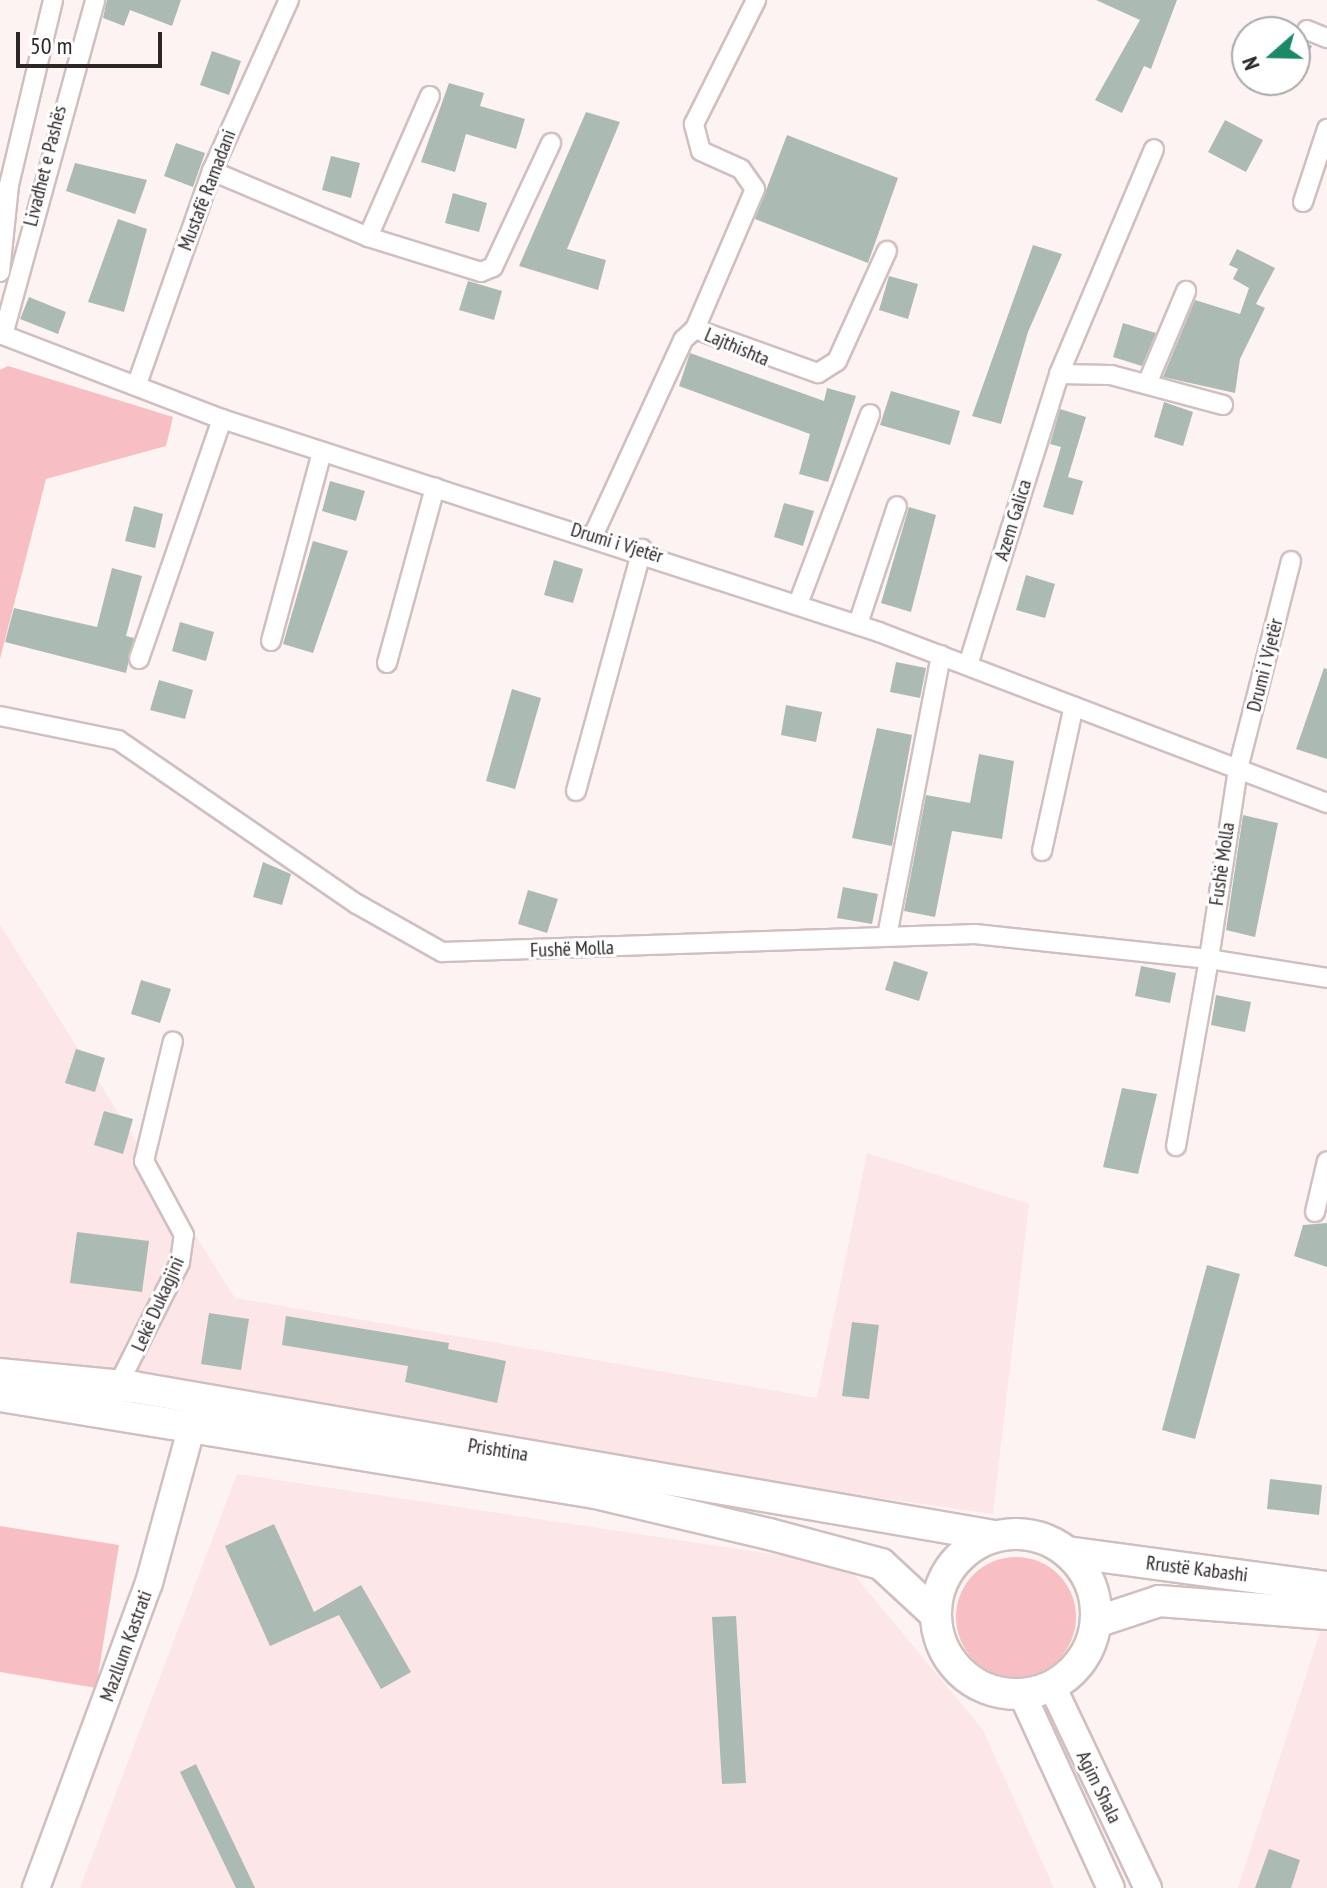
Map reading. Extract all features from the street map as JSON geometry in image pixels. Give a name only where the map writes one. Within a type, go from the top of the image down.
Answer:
[{"type":"main road","name":"Prishtina","points":[[0,1374],[118,1385],[197,1413],[595,1493],[864,1556],[900,1578],[935,1614],[955,1666],[985,1689],[1022,1694],[1052,1686],[1082,1660],[1096,1622]]},
{"type":"main road","name":"Prishtina","points":[[0,1396],[197,1413],[994,1536],[1045,1539],[1067,1552]]},
{"type":"main road","name":"Mazllum Kastrati","points":[[36,1888],[149,1583],[197,1413]]},
{"type":"main road","points":[[935,1614],[952,1565],[994,1536]]},
{"type":"main road","points":[[1067,1552],[1085,1572],[1096,1622]]},
{"type":"main road","name":"Rrustë Kabashi","points":[[1067,1552],[1327,1587]]},
{"type":"main road","name":"Rrustë Kabashi","points":[[1096,1622],[1159,1601],[1327,1614]]},
{"type":"main road","name":"Agim Shala","points":[[1052,1686],[1148,1888]]},
{"type":"main road","name":"Agim Shala","points":[[1022,1694],[1111,1888]]},
{"type":"street","points":[[0,272],[9,185],[53,0]]},
{"type":"street","name":"Livadhet e Pashës","points":[[1,334],[95,0]]},
{"type":"street","name":"Mustafë Ramadani","points":[[137,384],[212,171],[289,0]]},
{"type":"street","points":[[695,329],[755,189],[741,169],[701,151],[694,124],[756,0]]},
{"type":"street","points":[[368,237],[430,96]]},
{"type":"street","points":[[1303,202],[1327,129]]},
{"type":"street","points":[[212,171],[368,237],[466,269],[493,267],[551,143]]},
{"type":"street","name":"Azem Galica","points":[[968,665],[1059,374],[1154,149]]},
{"type":"street","name":"Lajthishta","points":[[593,536],[695,329],[818,373],[837,361],[887,251]]},
{"type":"street","points":[[1147,384],[1186,291]]},
{"type":"street","name":"Drumi i Vjetër","points":[[1,334],[222,419],[642,549],[858,624],[1327,803]]},
{"type":"street","points":[[1059,374],[1147,384],[1223,405]]},
{"type":"street","points":[[798,604],[870,414]]},
{"type":"street","points":[[139,659],[222,419]]},
{"type":"street","points":[[271,641],[322,452]]},
{"type":"street","points":[[387,663],[435,487]]},
{"type":"street","points":[[858,624],[897,506]]},
{"type":"street","points":[[576,791],[642,549]]},
{"type":"street","name":"Drumi i Vjetër","points":[[1238,769],[1291,561]]},
{"type":"street","points":[[887,936],[941,655]]},
{"type":"street","points":[[1042,851],[1074,706]]},
{"type":"street","name":"Fushë Molla","points":[[0,716],[118,740],[357,904],[442,952],[975,934],[1209,959],[1327,978]]},
{"type":"street","name":"Fushë Molla","points":[[1209,959],[1238,769]]},
{"type":"street","points":[[1176,1146],[1209,959]]},
{"type":"street","name":"Lekë Dukagjini","points":[[118,1385],[180,1262],[184,1235],[144,1161],[173,1041]]},
{"type":"street","points":[[1315,1212],[1327,1161]]},
{"type":"shaded area","points":[[8,366],[173,417],[166,446],[46,479],[0,659],[0,370]]},
{"type":"shaded area","points":[[0,925],[235,1298],[817,1398],[867,1153],[1029,1204],[993,1514],[0,1372]]},
{"type":"shaded area","points":[[237,1474],[846,1565],[983,1730],[1054,1888],[80,1888]]},
{"type":"shaded area","points":[[0,1526],[119,1545],[96,1688],[0,1672]]},
{"type":"shaded area","points":[[1016,1557],[1039,1561],[1059,1574],[1072,1594],[1076,1617],[1072,1640],[1059,1660],[1039,1673],[1016,1677],[993,1673],[973,1660],[960,1640],[956,1617],[960,1594],[973,1574],[993,1561]]},
{"type":"shaded area","points":[[1321,1629],[1327,1629],[1327,1888],[1238,1888]]},
{"type":"building","points":[[107,0],[181,0],[172,26],[130,10],[124,26],[103,18]]},
{"type":"building","points":[[1096,0],[1177,0],[1151,69],[1144,66],[1122,113],[1095,100],[1140,20]]},
{"type":"building","points":[[212,51],[241,61],[229,95],[200,85]]},
{"type":"building","points":[[449,83],[484,93],[480,106],[525,119],[516,149],[466,134],[455,172],[421,162]]},
{"type":"building","points":[[586,112],[620,122],[567,249],[606,260],[598,290],[519,266]]},
{"type":"building","points":[[1225,120],[1263,140],[1246,172],[1208,152]]},
{"type":"building","points":[[787,135],[898,178],[868,263],[755,219]]},
{"type":"building","points":[[176,143],[205,153],[193,187],[164,176]]},
{"type":"building","points":[[331,156],[360,163],[351,198],[322,190]]},
{"type":"building","points":[[75,163],[147,180],[135,214],[66,191]]},
{"type":"building","points":[[453,193],[487,203],[479,232],[445,223]]},
{"type":"building","points":[[118,219],[147,229],[124,312],[88,302]]},
{"type":"building","points":[[1033,245],[1062,254],[1028,332],[1001,424],[972,416]]},
{"type":"building","points":[[1237,249],[1275,268],[1256,304],[1265,308],[1240,359],[1235,393],[1163,377],[1195,300],[1240,314],[1249,288],[1233,279],[1238,269],[1229,265]]},
{"type":"building","points":[[889,276],[918,284],[908,319],[879,310]]},
{"type":"building","points":[[468,281],[502,291],[494,320],[459,310]]},
{"type":"building","points":[[29,297],[66,312],[58,334],[20,319]]},
{"type":"building","points":[[1123,323],[1156,333],[1142,366],[1113,357]]},
{"type":"building","points":[[690,353],[824,401],[827,388],[856,396],[828,482],[799,474],[810,434],[679,386]]},
{"type":"building","points":[[891,391],[960,411],[950,445],[880,425]]},
{"type":"building","points":[[1164,402],[1193,412],[1183,446],[1154,437]]},
{"type":"building","points":[[1060,409],[1086,417],[1068,477],[1083,481],[1073,515],[1043,507],[1061,447],[1050,444]]},
{"type":"building","points":[[330,481],[365,491],[356,521],[322,511]]},
{"type":"building","points":[[784,503],[814,511],[803,546],[774,537]]},
{"type":"building","points":[[134,506],[163,514],[155,548],[125,541]]},
{"type":"building","points":[[909,507],[936,515],[911,612],[881,603]]},
{"type":"building","points":[[313,541],[348,551],[313,653],[283,644]]},
{"type":"building","points":[[554,560],[583,569],[573,603],[544,595]]},
{"type":"building","points":[[112,568],[142,576],[126,636],[134,638],[126,673],[5,642],[14,608],[97,627]]},
{"type":"building","points":[[1026,575],[1055,584],[1045,618],[1016,610]]},
{"type":"building","points":[[180,622],[214,632],[206,661],[172,651]]},
{"type":"building","points":[[896,662],[926,668],[920,698],[890,692]]},
{"type":"building","points":[[1324,668],[1327,669],[1327,759],[1296,749]]},
{"type":"building","points":[[159,680],[193,690],[185,719],[150,710]]},
{"type":"building","points":[[512,689],[541,698],[515,789],[486,781]]},
{"type":"building","points":[[786,705],[822,712],[816,742],[781,735]]},
{"type":"building","points":[[877,728],[912,735],[892,846],[852,838]]},
{"type":"building","points":[[979,754],[1014,761],[1002,839],[952,831],[935,917],[904,911],[926,795],[970,803]]},
{"type":"building","points":[[1243,815],[1278,823],[1255,937],[1226,930]]},
{"type":"building","points":[[263,862],[291,874],[282,905],[253,897]]},
{"type":"building","points":[[843,887],[878,894],[872,924],[837,918]]},
{"type":"building","points":[[528,890],[558,899],[547,933],[518,924]]},
{"type":"building","points":[[894,961],[928,972],[919,1001],[885,990]]},
{"type":"building","points":[[1141,966],[1176,973],[1170,1003],[1135,996]]},
{"type":"building","points":[[141,980],[171,989],[160,1023],[131,1014]]},
{"type":"building","points":[[1216,995],[1251,1002],[1245,1032],[1211,1025]]},
{"type":"building","points":[[76,1049],[105,1058],[95,1092],[65,1083]]},
{"type":"building","points":[[1122,1088],[1157,1094],[1138,1174],[1103,1167]]},
{"type":"building","points":[[104,1111],[133,1119],[123,1154],[94,1145]]},
{"type":"building","points":[[1327,1223],[1327,1267],[1294,1256],[1303,1225]]},
{"type":"building","points":[[77,1232],[149,1241],[142,1292],[70,1283]]},
{"type":"building","points":[[1207,1265],[1240,1274],[1195,1439],[1162,1430]]},
{"type":"building","points":[[209,1313],[249,1319],[241,1370],[201,1364]]},
{"type":"building","points":[[286,1316],[449,1343],[448,1349],[506,1361],[497,1403],[405,1382],[408,1366],[282,1345]]},
{"type":"building","points":[[852,1322],[879,1325],[869,1399],[842,1396]]},
{"type":"building","points":[[1270,1479],[1322,1485],[1319,1515],[1267,1509]]},
{"type":"building","points":[[274,1524],[314,1612],[361,1585],[411,1672],[381,1689],[339,1615],[270,1646],[225,1546]]},
{"type":"building","points":[[736,1616],[746,1783],[722,1784],[712,1617]]},
{"type":"building","points":[[196,1764],[255,1888],[236,1888],[180,1772]]},
{"type":"building","points":[[1269,1849],[1300,1860],[1291,1888],[1255,1888]]}]
